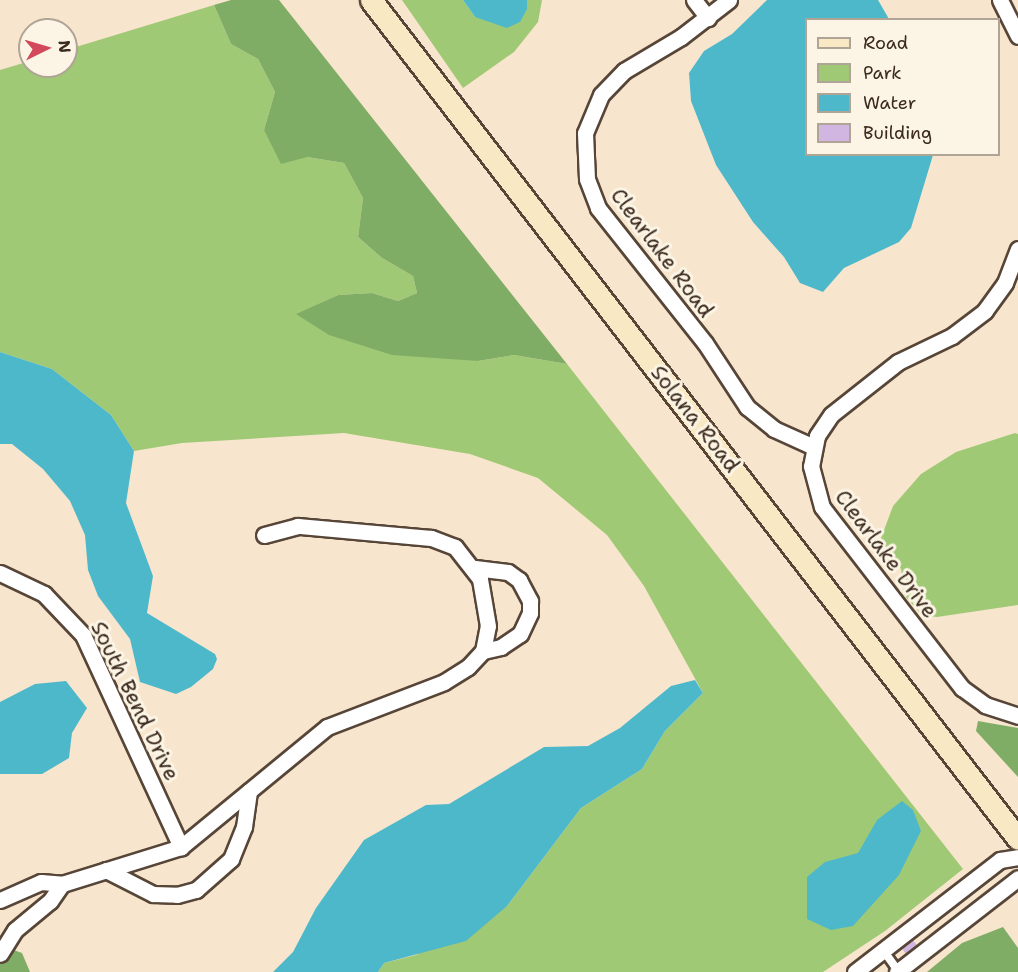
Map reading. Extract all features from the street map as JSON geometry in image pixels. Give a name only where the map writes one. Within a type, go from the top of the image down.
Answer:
[{"type":"street","name":"Solana Road","points":[[371,0],[1018,838]]},
{"type":"street","points":[[694,0],[708,18],[729,0]]},
{"type":"street","points":[[1000,0],[1018,36]]},
{"type":"street","name":"Clearlake Road","points":[[708,18],[624,71],[601,95],[585,133],[587,179],[598,208],[705,343],[747,407],[774,429],[814,447]]},
{"type":"street","name":"Clearlake Drive","points":[[1018,249],[1005,283],[985,311],[955,334],[898,362],[840,406],[824,425],[814,447],[811,476],[822,507],[962,688],[986,705],[1018,716]]},
{"type":"street","points":[[0,900],[41,882],[62,884],[181,847],[327,727],[444,682],[468,668],[483,651],[488,626],[475,568],[455,547],[431,538],[298,526],[264,535]]},
{"type":"street","points":[[475,568],[508,572],[519,580],[530,601],[530,613],[520,634],[501,647],[483,651]]},
{"type":"street","name":"South Bend Drive","points":[[0,573],[44,594],[82,635],[181,847]]},
{"type":"street","points":[[106,870],[153,894],[177,895],[196,890],[231,860],[244,827],[249,791]]},
{"type":"street","points":[[855,972],[1000,860],[1018,857]]},
{"type":"street","points":[[897,972],[1018,878]]},
{"type":"street","points":[[0,954],[15,930],[50,901],[62,884]]},
{"type":"lane","points":[[883,950],[897,972]]},
{"type":"green space","points":[[231,0],[279,0],[567,364],[514,355],[478,361],[392,355],[329,335],[296,314],[338,295],[372,293],[398,301],[417,293],[413,276],[382,258],[358,237],[363,198],[344,163],[307,157],[281,164],[264,130],[275,92],[258,59],[231,44],[214,5]]},
{"type":"green space","points":[[402,0],[463,0],[475,17],[527,9],[527,0],[542,0],[538,22],[514,52],[463,88]]},
{"type":"green space","points":[[214,5],[231,44],[258,59],[275,92],[264,130],[307,157],[344,163],[363,198],[358,237],[382,258],[413,276],[417,293],[398,301],[372,293],[338,295],[297,314],[478,361],[514,355],[567,364],[963,869],[885,931],[823,972],[378,972],[384,963],[416,955],[507,906],[581,808],[642,769],[665,731],[703,693],[644,586],[607,535],[538,478],[470,454],[344,433],[182,443],[134,451],[111,415],[52,369],[0,352],[0,70],[18,65],[18,78],[78,78],[78,46]]},
{"type":"green space","points":[[1018,434],[1018,605],[937,617],[922,615],[905,596],[901,569],[880,541],[893,506],[921,474],[956,452]]},
{"type":"green space","points":[[978,721],[1018,728],[1018,777],[976,731]]},
{"type":"green space","points":[[1003,927],[1018,948],[1018,972],[927,972],[962,943]]},
{"type":"green space","points":[[0,945],[22,953],[30,972],[0,972]]},
{"type":"water","points":[[463,0],[527,0],[527,9],[520,22],[507,28],[475,17]]},
{"type":"water","points":[[767,0],[878,0],[888,18],[805,18],[805,156],[933,156],[911,228],[899,242],[844,268],[823,292],[800,283],[784,257],[753,222],[716,165],[691,101],[689,73],[704,51],[732,34]]},
{"type":"water","points":[[0,352],[52,369],[111,415],[134,451],[126,503],[153,576],[147,613],[215,654],[217,659],[213,669],[191,687],[176,694],[140,682],[130,639],[98,596],[88,570],[85,535],[70,501],[43,469],[12,444],[0,444]]},
{"type":"water","points":[[695,680],[703,693],[665,731],[642,769],[581,808],[507,906],[466,941],[384,963],[378,972],[273,972],[293,952],[316,908],[364,840],[426,805],[449,804],[544,747],[588,746],[620,728],[671,686]]},
{"type":"water","points":[[66,681],[87,708],[72,733],[69,758],[42,774],[0,774],[0,702],[35,684]]},
{"type":"water","points":[[902,801],[913,810],[921,831],[899,875],[853,926],[831,930],[807,919],[807,877],[825,862],[858,853],[877,820]]},
{"type":"building","points":[[912,939],[919,948],[908,957],[901,947]]}]
